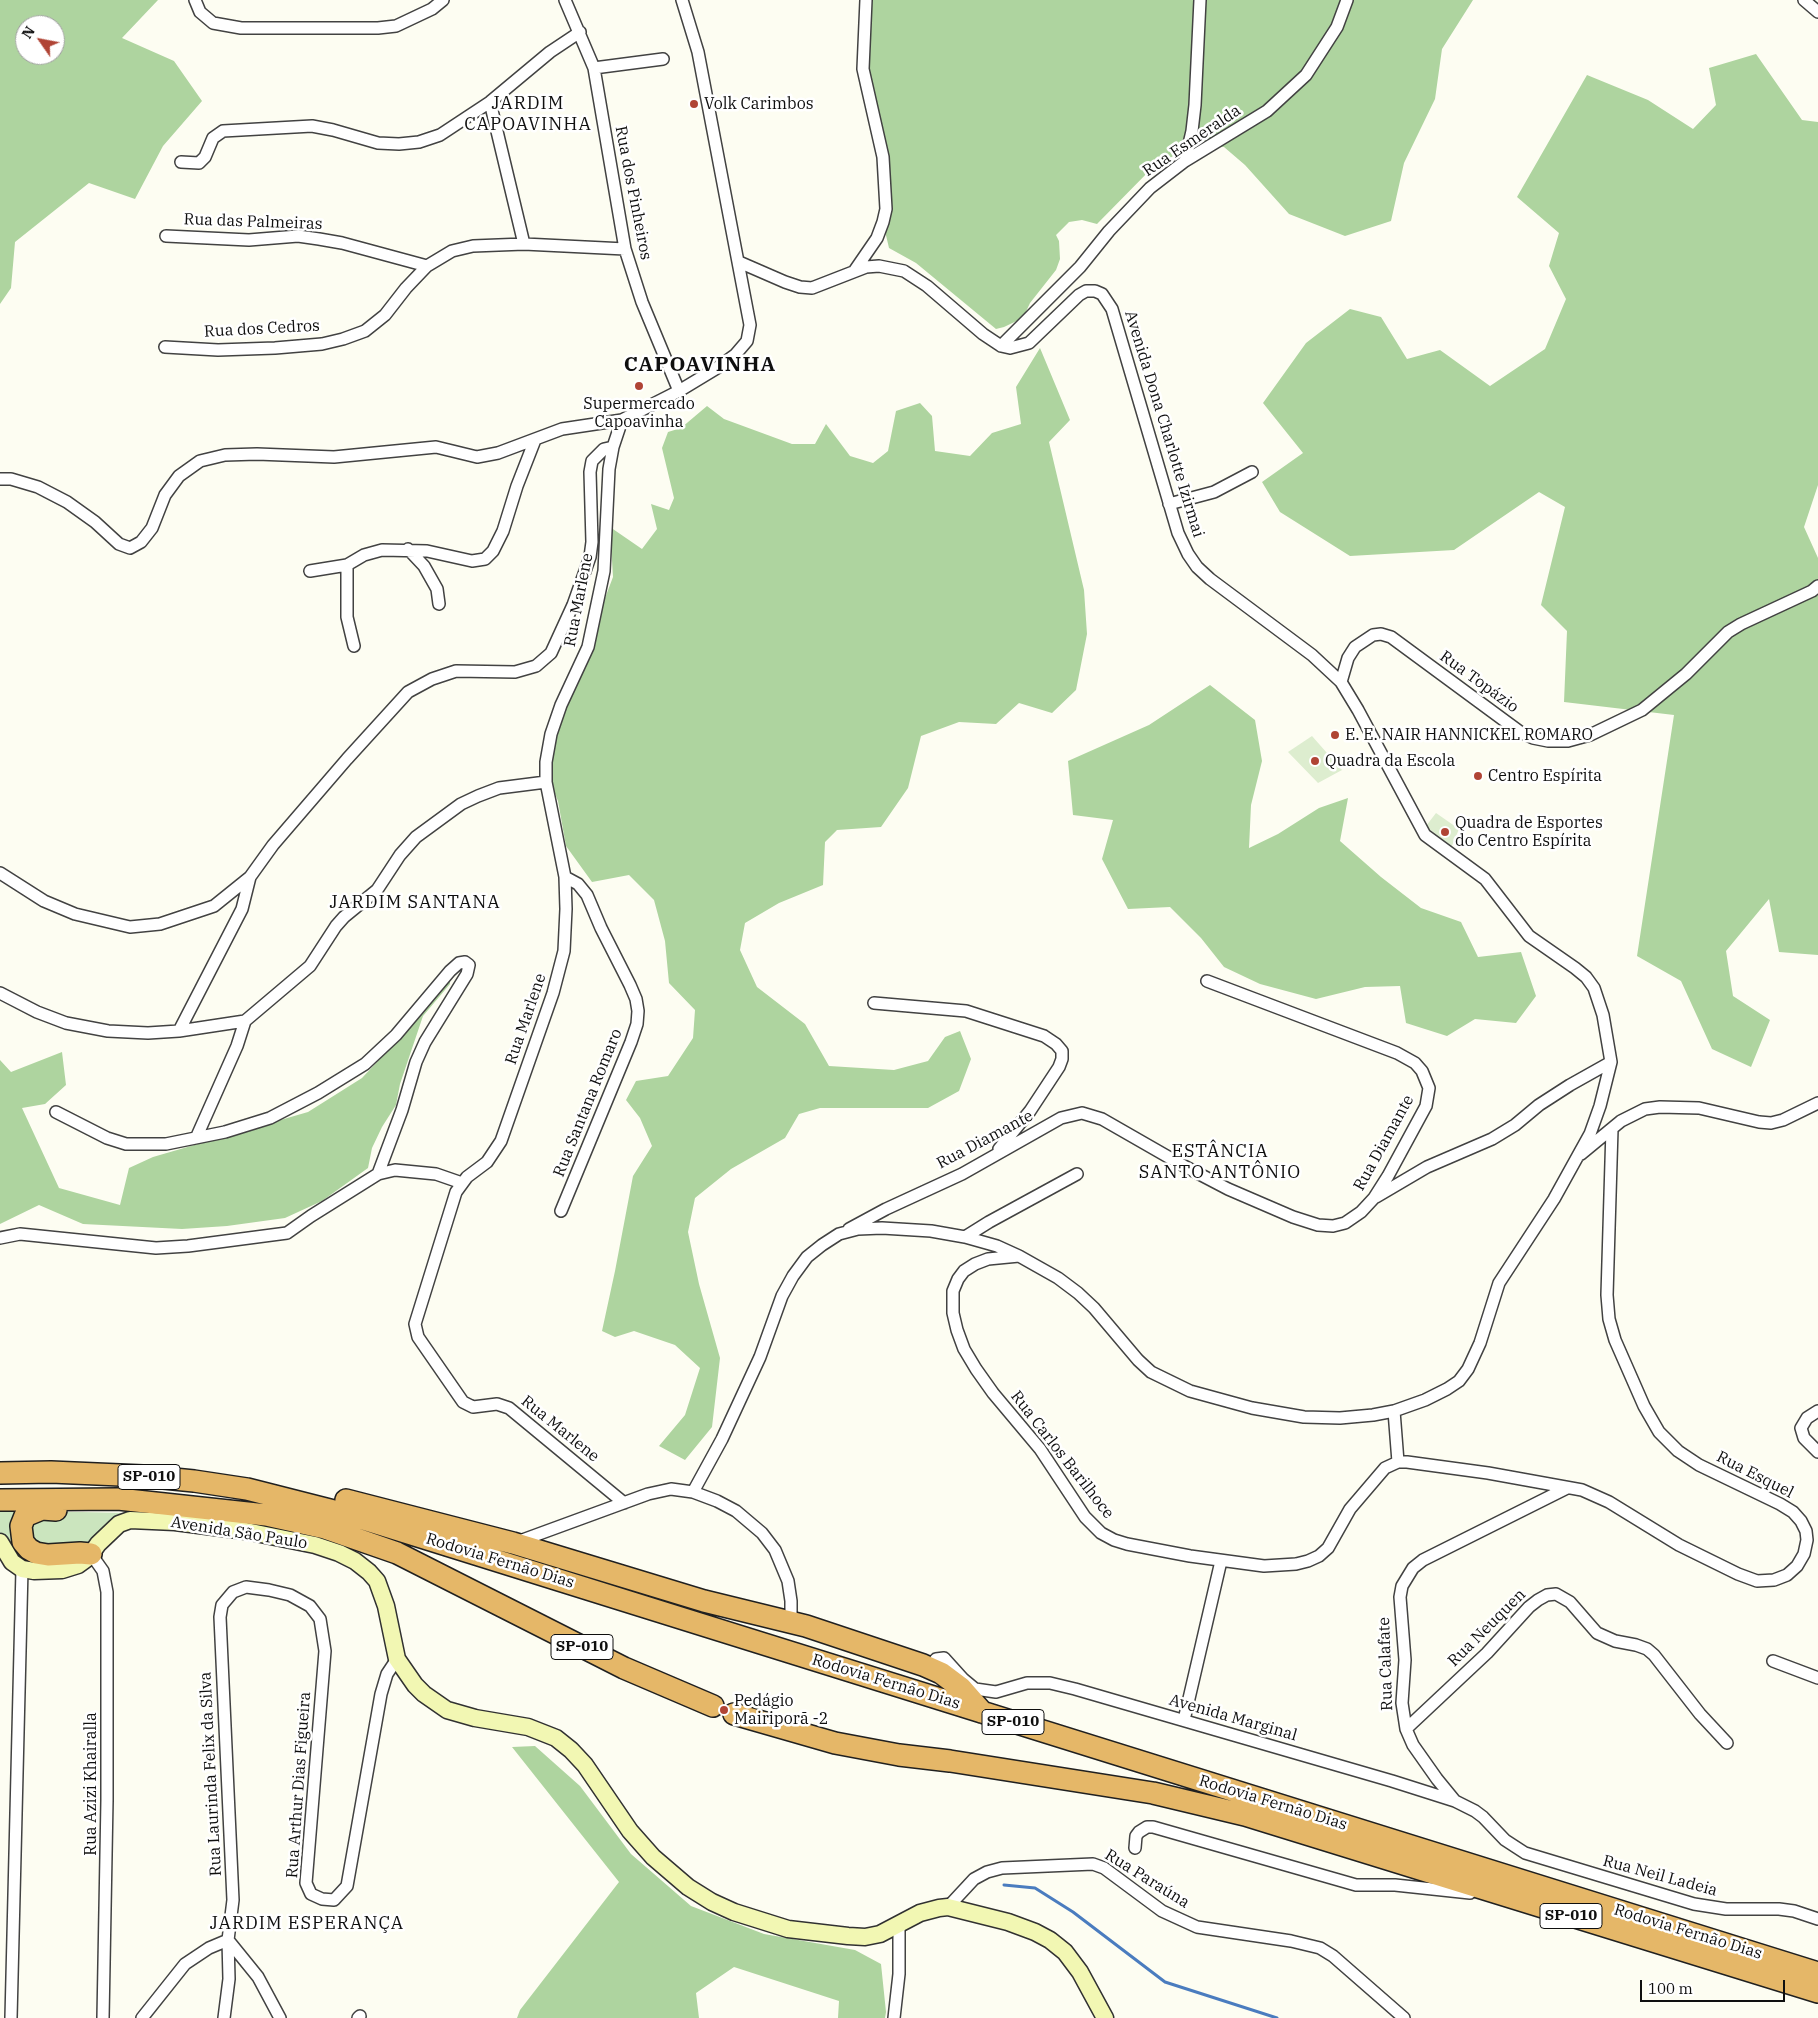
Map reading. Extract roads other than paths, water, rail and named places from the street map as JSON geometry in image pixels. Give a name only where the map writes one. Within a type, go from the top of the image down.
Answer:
[{"type":"highway","name":"Rodovia Fernão Dias","points":[[0,1473],[51,1472],[143,1476],[247,1489],[366,1520],[1160,1769],[1818,1972]]},
{"type":"highway","points":[[247,1489],[268,1486],[325,1495],[513,1543],[704,1601],[791,1622],[941,1673],[961,1688],[982,1712]]},
{"type":"highway","name":"Rodovia Fernão Dias","points":[[0,1500],[118,1499],[266,1515],[325,1528],[397,1553],[624,1668],[713,1706]]},
{"type":"highway","points":[[91,1554],[80,1553],[48,1556],[29,1549],[21,1534],[21,1526],[25,1516],[42,1509],[255,1522],[266,1515]]},
{"type":"highway","name":"Rodovia Fernão Dias","points":[[734,1714],[835,1743],[899,1755],[950,1761],[1153,1793],[1245,1815],[1818,1992]]},
{"type":"street","points":[[195,0],[200,12],[214,24],[241,28],[378,28],[396,26],[432,9],[443,0]]},
{"type":"street","name":"Rua dos Pinheiros","points":[[564,0],[580,32],[594,68],[625,249],[642,302],[678,391]]},
{"type":"street","points":[[0,479],[11,479],[29,484],[52,494],[95,522],[119,544],[130,548],[141,542],[152,528],[165,495],[179,476],[200,461],[225,455],[257,454],[334,457],[436,447],[477,457],[498,453],[562,429],[622,420],[717,368],[735,354],[747,341],[750,325],[698,52],[682,0]]},
{"type":"street","points":[[855,270],[877,238],[886,208],[883,157],[863,69],[866,0]]},
{"type":"street","points":[[1185,161],[1194,114],[1200,0]]},
{"type":"street","name":"Rua Esmeralda","points":[[1001,346],[1080,267],[1109,231],[1150,188],[1185,161],[1267,111],[1306,76],[1337,27],[1347,0]]},
{"type":"street","points":[[1804,0],[1818,12]]},
{"type":"street","points":[[181,162],[199,163],[205,158],[213,138],[223,131],[312,126],[378,143],[399,144],[419,142],[440,135],[490,102],[537,62],[580,32]]},
{"type":"street","points":[[594,68],[663,59]]},
{"type":"street","points":[[490,102],[524,244]]},
{"type":"street","name":"Rua das Palmeiras","points":[[166,236],[249,240],[298,236],[319,238],[426,266]]},
{"type":"street","name":"Rua dos Cedros","points":[[165,347],[218,350],[275,348],[322,344],[343,339],[365,331],[385,315],[426,266],[459,249],[499,244],[524,244],[625,249]]},
{"type":"street","points":[[739,262],[785,282],[800,287],[812,288],[855,270],[879,266],[909,274],[983,334],[1001,346]]},
{"type":"street","name":"Avenida Dona Charlotte Izirmai","points":[[693,1492],[722,1440],[760,1357],[782,1296],[793,1276],[807,1258],[822,1245],[839,1234],[858,1229],[882,1228],[931,1231],[965,1237],[997,1246],[1019,1256],[1058,1278],[1078,1293],[1094,1308],[1138,1360],[1151,1372],[1190,1391],[1252,1408],[1304,1417],[1340,1418],[1394,1411],[1425,1400],[1447,1389],[1468,1370],[1480,1343],[1499,1283],[1554,1199],[1590,1134],[1600,1106],[1611,1062],[1604,1015],[1594,988],[1586,977],[1529,936],[1485,879],[1425,835],[1341,682],[1323,664],[1210,579],[1188,554],[1178,533],[1169,504],[1112,309],[1102,294],[1095,291],[1086,291],[1079,295],[1029,344],[1010,348],[1001,346]]},
{"type":"street","name":"Rua Marlene","points":[[622,420],[613,447],[609,469],[605,554],[601,588],[588,647],[561,705],[551,734],[546,762],[546,782],[565,877],[566,935],[564,951],[554,993],[501,1140],[487,1162],[462,1183],[452,1202],[415,1324],[418,1337],[463,1402],[473,1407],[497,1404],[509,1408],[624,1503]]},
{"type":"street","points":[[310,571],[347,565],[364,555],[382,550],[408,549],[427,551],[472,561],[485,558],[493,551],[503,531],[517,486],[535,440]]},
{"type":"street","points":[[0,873],[44,901],[75,914],[130,927],[160,924],[214,906],[250,877],[273,846],[408,692],[432,679],[456,671],[515,672],[536,666],[551,653],[573,605],[590,557],[592,542],[590,472],[592,461],[604,449],[613,447]]},
{"type":"street","points":[[1169,504],[1214,492],[1252,472]]},
{"type":"street","points":[[408,549],[424,566],[437,589],[439,604]]},
{"type":"street","points":[[347,565],[347,617],[354,646]]},
{"type":"street","name":"Rua Topázio","points":[[1341,682],[1348,658],[1355,647],[1373,635],[1381,634],[1391,638],[1520,732],[1533,738],[1548,741],[1568,741],[1590,735],[1642,710],[1686,674],[1728,632],[1818,586]]},
{"type":"street","points":[[0,993],[37,1012],[66,1023],[108,1031],[148,1033],[179,1031],[245,1021],[310,966],[336,926],[377,890],[400,855],[416,837],[461,804],[478,796],[499,788],[546,782]]},
{"type":"street","points":[[179,1031],[242,909],[250,877]]},
{"type":"street","name":"Rua Santana Romaro","points":[[561,1211],[631,1042],[638,1011],[636,999],[630,985],[601,928],[587,895],[578,884],[565,877]]},
{"type":"street","points":[[56,1112],[107,1138],[126,1144],[166,1144],[196,1136],[225,1132],[270,1118],[340,1080],[365,1064],[382,1050],[411,1018],[441,980],[459,963],[465,962],[469,968],[462,984],[425,1042],[416,1062],[402,1110],[378,1174]]},
{"type":"street","name":"Rua Diamante","points":[[839,1234],[886,1209],[962,1174],[1061,1118],[1082,1113],[1102,1119],[1228,1189],[1293,1217],[1332,1226],[1345,1223],[1361,1212],[1374,1198],[1426,1106],[1429,1088],[1422,1071],[1415,1064],[1397,1053],[1207,981]]},
{"type":"street","points":[[874,1003],[966,1011],[1009,1023],[1044,1036],[1056,1044],[1062,1051],[1059,1067],[1044,1091],[993,1156]]},
{"type":"street","points":[[196,1136],[237,1046],[245,1021]]},
{"type":"street","points":[[1374,1198],[1427,1167],[1492,1139],[1515,1125],[1539,1105],[1611,1062]]},
{"type":"street","points":[[1578,1156],[1632,1114],[1645,1109],[1660,1107],[1700,1108],[1772,1123],[1818,1103]]},
{"type":"street","name":"Rua Esquel","points":[[1398,1462],[1488,1473],[1595,1495],[1610,1502],[1679,1546],[1757,1581],[1774,1580],[1787,1575],[1797,1566],[1804,1554],[1807,1540],[1806,1531],[1801,1521],[1793,1512],[1747,1486],[1699,1465],[1678,1452],[1659,1432],[1644,1406],[1615,1340],[1609,1319],[1607,1295],[1612,1129]]},
{"type":"street","points":[[0,1238],[20,1234],[156,1248],[188,1246],[287,1233],[378,1174],[395,1170],[436,1174],[462,1183]]},
{"type":"street","points":[[965,1237],[1077,1174]]},
{"type":"street","name":"Rua Carlos Barilhoce","points":[[1019,1256],[988,1259],[975,1264],[961,1275],[953,1291],[953,1313],[957,1330],[964,1349],[993,1393],[1040,1449],[1084,1517],[1101,1533],[1127,1544],[1221,1561],[1264,1566],[1296,1564],[1319,1556],[1328,1548],[1350,1509],[1390,1464],[1398,1462]]},
{"type":"street","points":[[1394,1411],[1398,1462]]},
{"type":"street","points":[[1818,1411],[1807,1418],[1801,1428],[1804,1438],[1818,1452]]},
{"type":"street","name":"Rua Calafate","points":[[1455,1801],[1422,1758],[1406,1730],[1402,1703],[1405,1660],[1400,1597],[1406,1577],[1423,1560],[1567,1488]]},
{"type":"street","points":[[513,1543],[648,1494],[671,1489],[693,1492],[736,1511],[762,1533],[775,1550],[784,1567],[788,1581],[791,1601],[791,1622]]},
{"type":"street","name":"Avenida São Paulo","points":[[22,1569],[34,1572],[71,1568],[78,1565],[119,1524],[130,1520],[214,1526],[316,1545],[355,1561],[377,1581],[386,1606],[397,1659],[420,1690],[447,1710],[476,1718],[528,1726],[556,1738],[571,1750],[585,1766],[630,1831],[653,1857],[688,1887],[712,1902],[734,1912],[788,1929],[865,1937],[880,1934],[899,1924]]},
{"type":"street","points":[[0,1542],[12,1562],[22,1569],[11,2018]]},
{"type":"street","name":"Rua Azizi Khairalla","points":[[91,1554],[103,1571],[107,1592],[108,1800],[103,2018]]},
{"type":"street","points":[[1184,1720],[1221,1561]]},
{"type":"street","name":"Rua Laurinda Felix da Silva","points":[[224,2018],[229,1979],[228,1940],[233,1900],[220,1617],[222,1605],[233,1592],[246,1587],[290,1595]]},
{"type":"street","name":"Rua Neuquen","points":[[1406,1730],[1487,1653],[1538,1600],[1547,1595],[1556,1594],[1570,1602],[1597,1633],[1615,1641],[1636,1645],[1654,1655],[1700,1714],[1727,1743]]},
{"type":"street","name":"Rua Arthur Dias Figueira","points":[[290,1595],[310,1606],[320,1619],[325,1651],[306,1883],[311,1894],[322,1899],[334,1900],[347,1886],[381,1694],[387,1674],[397,1659]]},
{"type":"street","name":"Avenida Marginal","points":[[929,1668],[936,1659],[944,1658],[963,1679],[975,1688],[996,1692],[1027,1683],[1050,1683],[1184,1720],[1455,1801],[1483,1816],[1505,1840],[1525,1853]]},
{"type":"street","points":[[1773,1661],[1818,1678]]},
{"type":"street","points":[[1135,1848],[1136,1836],[1139,1832],[1147,1827],[1153,1827],[1356,1885],[1395,1885],[1503,1896]]},
{"type":"street","name":"Rua Neil Ladeia","points":[[1525,1853],[1694,1904],[1726,1909],[1787,1910],[1818,1919]]},
{"type":"street","name":"Rua Paraúna","points":[[948,1907],[974,1879],[987,1872],[1002,1868],[1093,1864],[1108,1871],[1162,1911],[1197,1927],[1291,1941],[1320,1948],[1333,1956],[1404,2018]]},
{"type":"street","points":[[894,2018],[899,1974],[899,1924],[920,1913],[935,1908],[948,1907],[1008,1922],[1050,1940],[1065,1952],[1080,1972],[1105,2018]]},
{"type":"street","points":[[142,2018],[185,1964],[208,1948],[228,1940],[258,1977],[280,2018]]},
{"type":"waterway","points":[[1004,1885],[1035,1888],[1073,1912],[1165,1982],[1277,2018]]},
{"type":"place","name":"Volk Carimbos","points":[[694,104]]},
{"type":"place","name":"Supermercado Capoavinha","points":[[639,386]]},
{"type":"place","name":"E. E. NAIR HANNICKEL ROMARO","points":[[1335,735]]},
{"type":"place","name":"Quadra da Escola","points":[[1315,761]]},
{"type":"place","name":"Centro Espírita","points":[[1478,776]]},
{"type":"place","name":"Quadra de Esportes do Centro Espírita","points":[[1445,832]]},
{"type":"place","name":"Pedágio Mairiporã -2","points":[[724,1710]]},
{"type":"district","name":"JARDIM CAPOAVINHA","points":[[528,114]]},
{"type":"district","name":"CAPOAVINHA","points":[[700,365]]},
{"type":"district","name":"JARDIM SANTANA","points":[[415,903]]},
{"type":"district","name":"ESTÂNCIA SANTO ANTÔNIO","points":[[1220,1162]]},
{"type":"district","name":"JARDIM ESPERANÇA","points":[[307,1924]]}]
